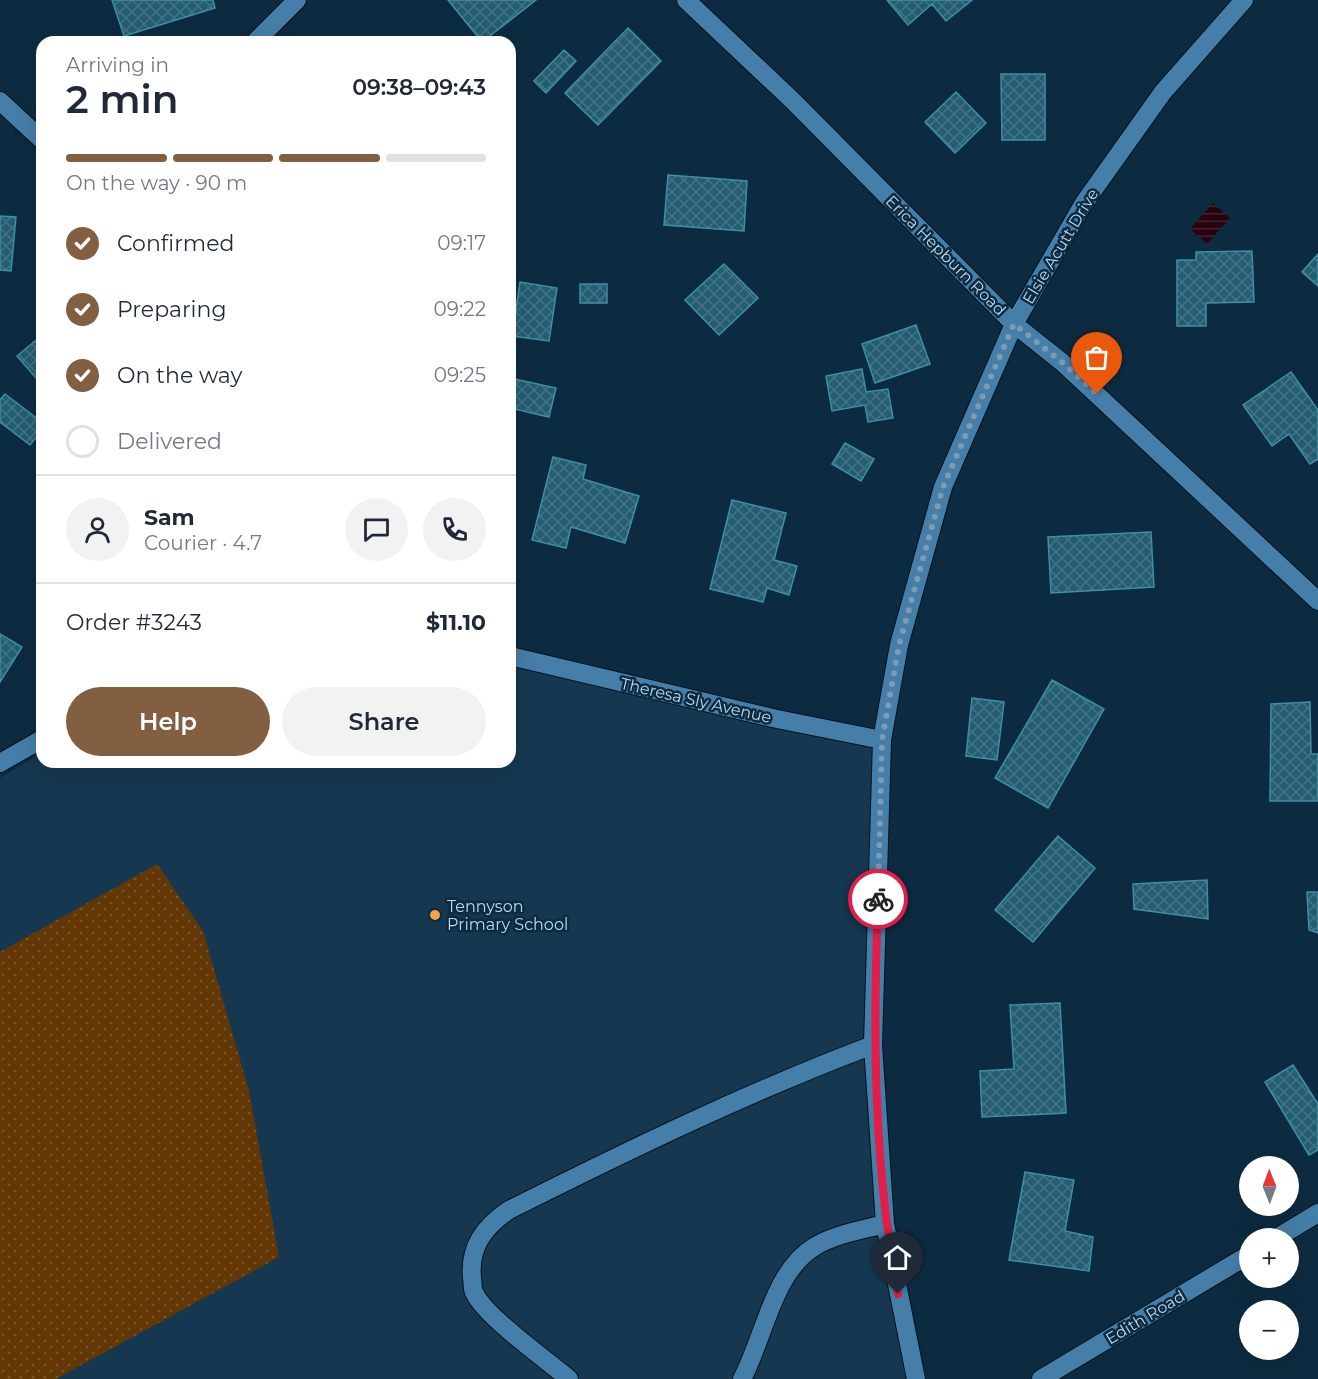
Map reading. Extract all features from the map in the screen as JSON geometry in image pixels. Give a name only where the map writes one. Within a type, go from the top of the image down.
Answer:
[{"type":"street","points":[[261,36],[297,0]]},
{"type":"street","name":"Erica Hepburn Road","points":[[686,0],[793,101],[1014,324],[1063,363],[1318,601]]},
{"type":"street","name":"Elsie Acutt Drive","points":[[916,1379],[885,1224],[873,1045],[882,740],[899,645],[943,487],[1014,324],[1084,203],[1163,92],[1244,0]]},
{"type":"street","points":[[0,101],[36,134]]},
{"type":"street","name":"Theresa Sly Avenue","points":[[516,657],[777,719],[882,740]]},
{"type":"street","points":[[0,763],[36,742]]},
{"type":"street","points":[[569,1379],[487,1309],[474,1292],[471,1268],[475,1247],[490,1223],[509,1210],[686,1122],[792,1075],[873,1045]]},
{"type":"street","points":[[1294,1228],[1318,1214]]},
{"type":"street","points":[[742,1379],[755,1354],[778,1288],[794,1264],[813,1247],[826,1240],[885,1224]]},
{"type":"street","name":"Edith Road","points":[[1041,1379],[1239,1261]]},
{"type":"shaded area","points":[[1213,203],[1230,218],[1207,244],[1190,229]]},
{"type":"shaded area","name":"Tennyson Primary School","points":[[516,665],[873,748],[868,1051],[910,1379],[0,1379],[0,778],[36,757],[36,768],[516,768]]},
{"type":"shaded area","points":[[157,864],[203,931],[249,1091],[279,1257],[56,1379],[0,1379],[0,952]]},
{"type":"building","points":[[112,0],[213,0],[215,8],[124,36]]},
{"type":"building","points":[[448,0],[536,0],[490,36],[477,36]]},
{"type":"building","points":[[887,0],[972,0],[946,21],[932,4],[908,25]]},
{"type":"building","points":[[628,28],[661,61],[598,125],[565,93]]},
{"type":"building","points":[[564,50],[576,61],[546,93],[534,81]]},
{"type":"building","points":[[1001,74],[1045,74],[1045,140],[1002,140]]},
{"type":"building","points":[[956,92],[986,123],[955,153],[925,122]]},
{"type":"building","points":[[668,175],[747,181],[744,231],[664,225]]},
{"type":"building","points":[[0,216],[16,217],[11,271],[0,270]]},
{"type":"building","points":[[1252,251],[1254,302],[1206,303],[1206,326],[1177,326],[1177,260],[1196,260],[1196,252]]},
{"type":"building","points":[[1318,254],[1318,286],[1302,272]]},
{"type":"building","points":[[724,264],[758,298],[719,335],[685,300]]},
{"type":"building","points":[[520,282],[557,288],[549,341],[516,337],[516,309]]},
{"type":"building","points":[[580,284],[607,284],[607,303],[580,303]]},
{"type":"building","points":[[916,325],[930,364],[875,383],[862,344]]},
{"type":"building","points":[[36,342],[36,378],[17,356]]},
{"type":"building","points":[[862,369],[866,392],[888,389],[893,418],[868,422],[865,405],[832,411],[826,376]]},
{"type":"building","points":[[1291,372],[1318,410],[1318,459],[1310,464],[1289,434],[1272,446],[1243,405]]},
{"type":"building","points":[[516,379],[556,388],[549,417],[516,409]]},
{"type":"building","points":[[5,394],[36,417],[36,438],[30,445],[0,422],[0,400]]},
{"type":"building","points":[[845,443],[874,459],[861,481],[832,464]]},
{"type":"building","points":[[553,457],[586,465],[583,479],[639,496],[625,543],[571,527],[566,548],[532,540]]},
{"type":"building","points":[[732,500],[786,513],[774,560],[797,566],[789,595],[767,588],[763,602],[710,589]]},
{"type":"building","points":[[1151,532],[1154,587],[1051,593],[1048,537]]},
{"type":"building","points":[[0,634],[22,647],[0,682]]},
{"type":"building","points":[[1052,680],[1104,709],[1048,808],[995,778]]},
{"type":"building","points":[[972,698],[1004,702],[997,760],[966,756]]},
{"type":"building","points":[[1310,702],[1311,754],[1318,754],[1318,801],[1270,801],[1271,704]]},
{"type":"building","points":[[1058,836],[1095,868],[1033,942],[995,910]]},
{"type":"building","points":[[1207,880],[1208,919],[1134,909],[1133,884]]},
{"type":"building","points":[[1307,892],[1318,892],[1318,933],[1309,930]]},
{"type":"building","points":[[1060,1003],[1066,1113],[982,1117],[980,1071],[1014,1069],[1010,1005]]},
{"type":"building","points":[[1293,1065],[1318,1104],[1318,1150],[1309,1155],[1265,1082]]},
{"type":"building","points":[[1025,1172],[1074,1180],[1065,1231],[1093,1237],[1089,1271],[1009,1260]]},
{"type":"way so far","points":[[878,899],[882,740],[899,645],[943,487],[1014,324],[1097,394]]},
{"type":"place","name":"Tennyson Primary School","points":[[435,915]]},
{"type":"route","points":[[878,899],[873,1045],[885,1224],[898,1294]]}]
